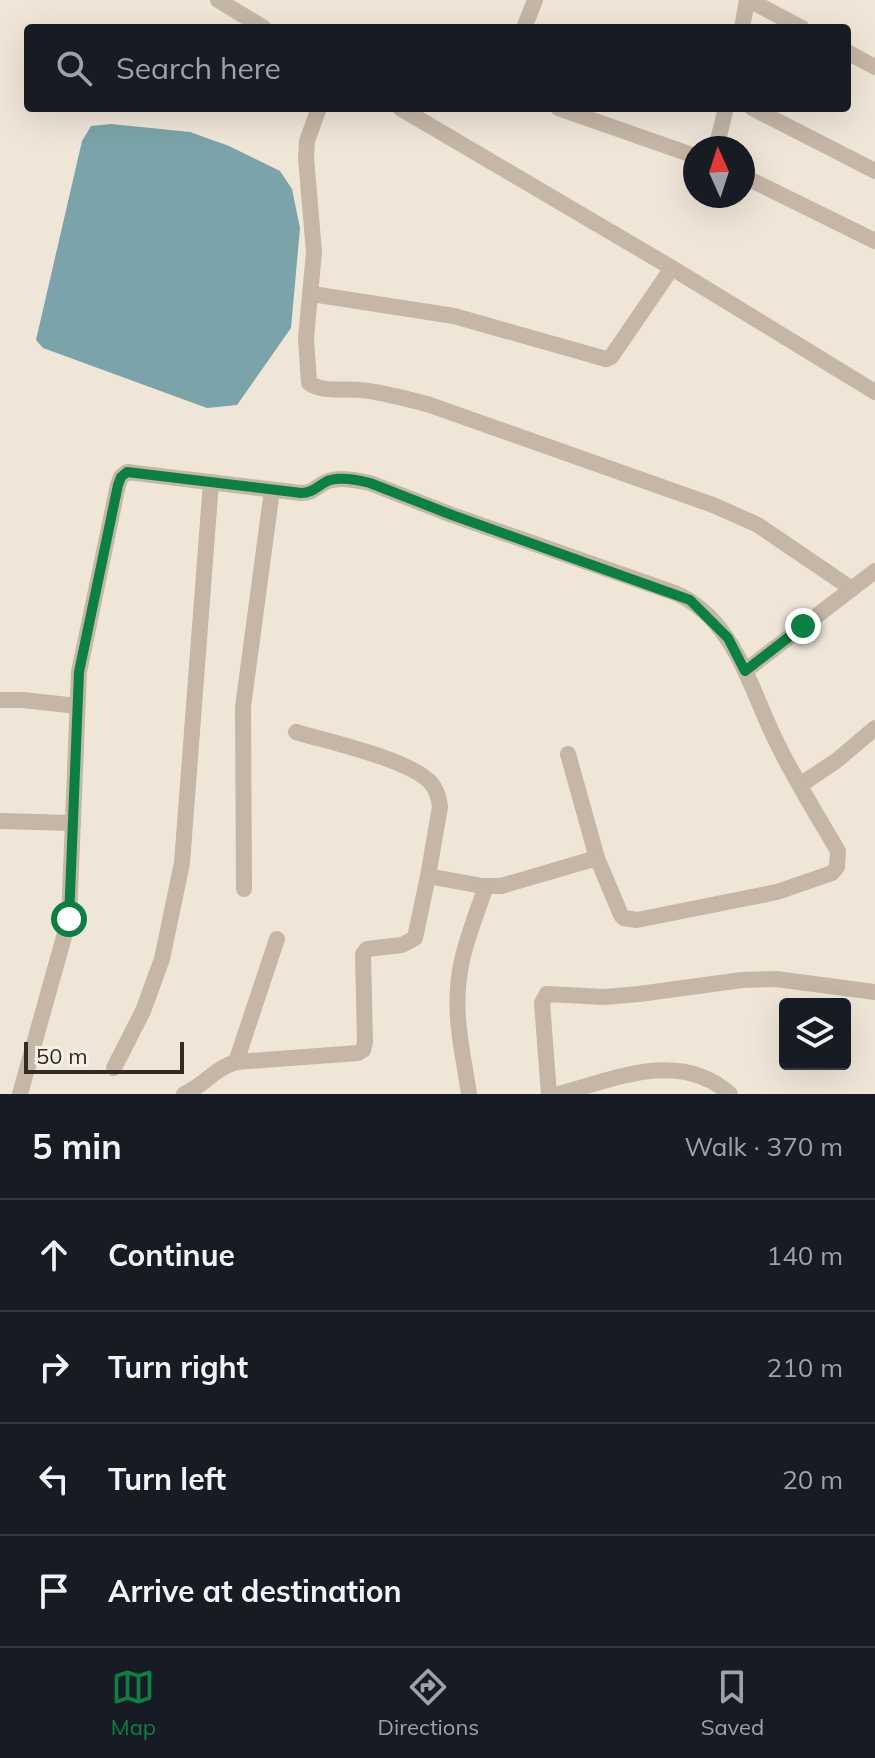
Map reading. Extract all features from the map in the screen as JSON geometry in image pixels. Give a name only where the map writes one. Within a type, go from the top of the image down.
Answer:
[{"type":"street","points":[[218,0],[257,24]]},
{"type":"street","points":[[526,24],[535,0]]},
{"type":"street","points":[[743,24],[748,0],[794,24]]},
{"type":"street","points":[[851,54],[875,67]]},
{"type":"street","points":[[318,112],[307,141],[306,158],[314,252],[306,338],[306,375],[309,383],[314,387],[358,389],[430,405],[713,505],[758,525],[852,589]]},
{"type":"street","points":[[407,112],[875,392]]},
{"type":"street","points":[[569,112],[683,152]]},
{"type":"street","points":[[719,136],[725,112]]},
{"type":"street","points":[[760,112],[875,171]]},
{"type":"street","points":[[755,182],[875,241]]},
{"type":"street","points":[[312,294],[454,316],[601,360],[611,357],[672,268]]},
{"type":"street","points":[[20,1094],[69,919],[79,672],[121,477],[127,472],[309,493],[331,480],[357,480],[690,600],[728,638],[777,743],[838,851],[837,867],[832,873],[777,892],[707,908],[630,920],[621,915],[597,858],[568,754]]},
{"type":"street","points":[[114,1068],[143,1011],[162,959],[182,863],[211,482]]},
{"type":"street","points":[[244,889],[243,707],[272,490]]},
{"type":"street","points":[[745,671],[875,571]]},
{"type":"street","points":[[0,700],[77,706]]},
{"type":"street","points":[[800,785],[836,761],[875,728]]},
{"type":"street","points":[[184,1094],[194,1090],[223,1066],[236,1062],[358,1053],[363,1050],[363,954],[367,949],[402,945],[415,938],[440,807],[433,785],[406,766],[296,732]]},
{"type":"street","points":[[0,821],[73,823]]},
{"type":"street","points":[[428,876],[486,886],[520,882],[597,858]]},
{"type":"street","points":[[469,1094],[457,1016],[458,987],[463,957],[486,886]]},
{"type":"street","points":[[236,1062],[277,939]]},
{"type":"street","points":[[549,1094],[542,1003],[547,994],[628,995],[742,980],[776,979],[875,992]]},
{"type":"street","points":[[558,1094],[663,1069],[689,1071],[711,1078],[730,1094]]},
{"type":"water","points":[[111,124],[190,132],[229,146],[280,171],[292,189],[300,228],[291,328],[237,405],[207,408],[43,348],[36,340],[82,141],[91,126]]},
{"type":"route","points":[[69,919],[79,672],[118,485],[127,472],[301,493],[316,490],[331,480],[370,483],[690,600],[728,638],[745,671],[803,626]]}]
